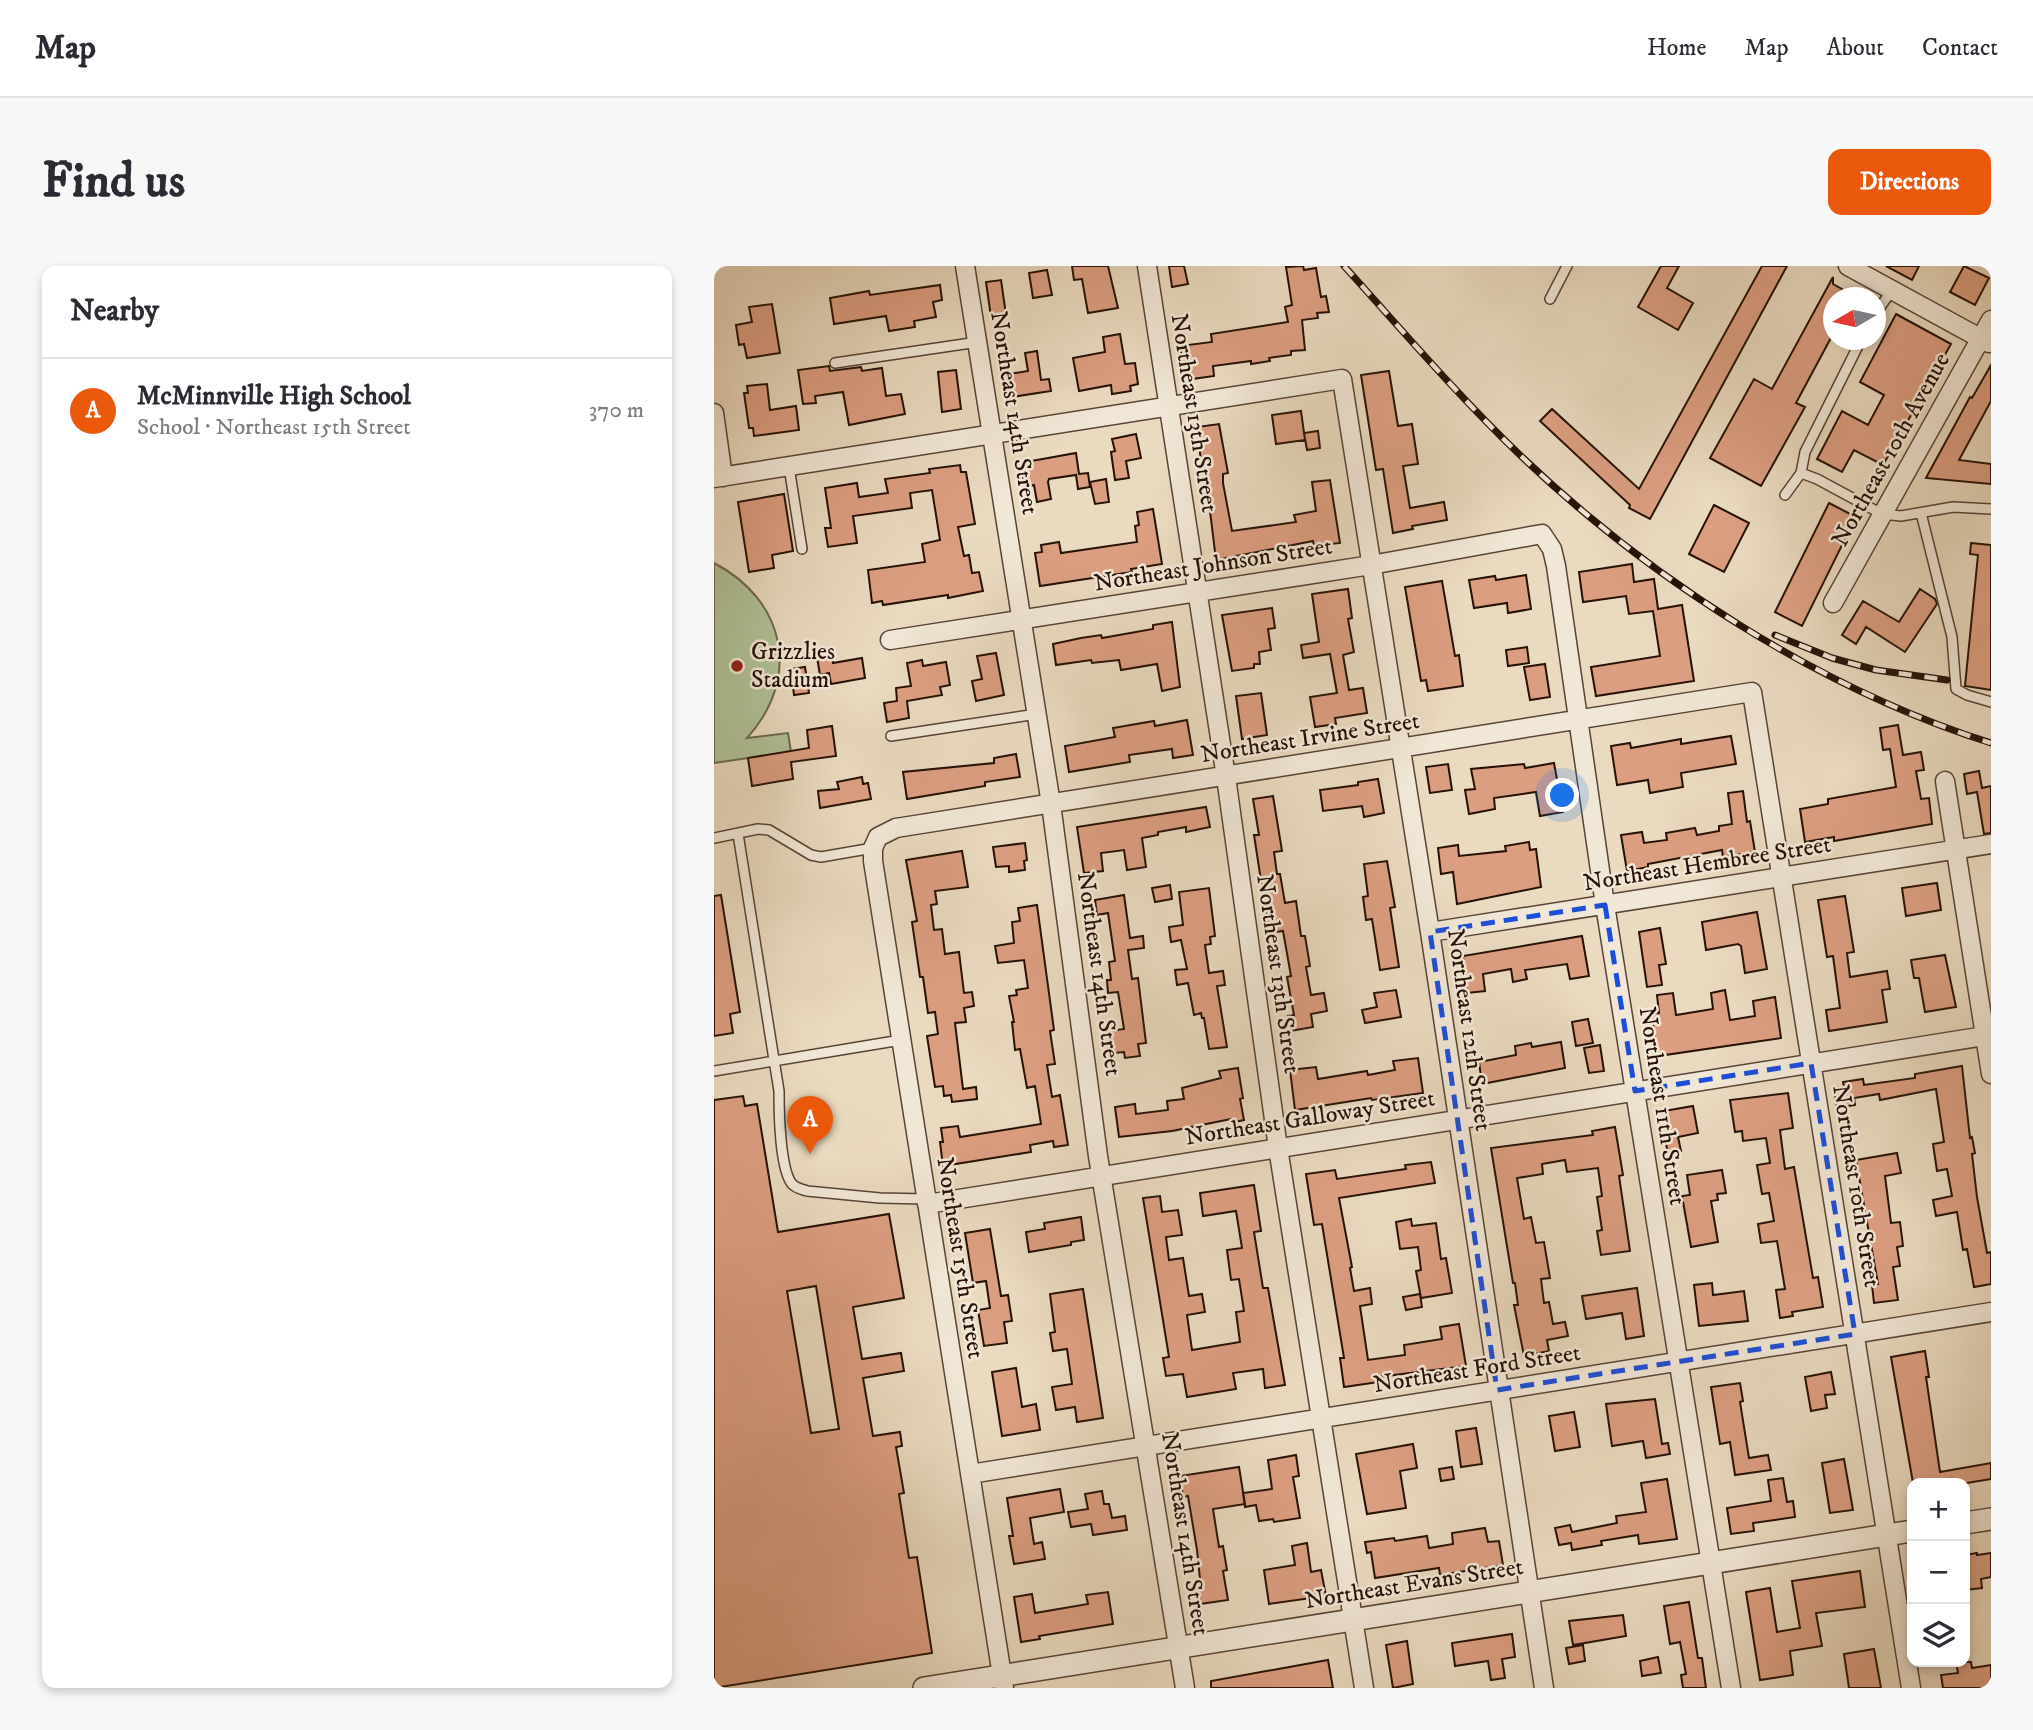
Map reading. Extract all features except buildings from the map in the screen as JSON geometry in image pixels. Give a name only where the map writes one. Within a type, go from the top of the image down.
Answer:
[{"type":"street","name":"Northeast 14th Street","points":[[965,266],[1051,804],[1101,1176],[1185,1688]]},
{"type":"street","name":"Northeast 13th Street","points":[[1147,266],[1226,777],[1278,1148],[1364,1688]]},
{"type":"street","points":[[1848,266],[1986,341]]},
{"type":"street","name":"Northeast 10th Avenue","points":[[1833,603],[1882,514],[1986,341],[1991,320]]},
{"type":"street","name":"Northeast 12th Street","points":[[1168,407],[1342,379],[1430,932],[1544,1688]]},
{"type":"street","points":[[714,413],[719,478],[1168,407]]},
{"type":"street","name":"Northeast Johnson Street","points":[[890,640],[1371,565],[1542,534]]},
{"type":"street","name":"Northeast 11th Street","points":[[1542,534],[1552,550],[1556,566],[1605,905],[1731,1688]]},
{"type":"street","name":"Northeast Irvine Street","points":[[875,843],[896,828],[1752,692]]},
{"type":"street","name":"Northeast 10th Street","points":[[1752,692],[1911,1688]]},
{"type":"street","points":[[1945,781],[1988,1035],[1991,1074]]},
{"type":"street","name":"Northeast 15th Street","points":[[875,843],[901,1040],[1003,1682]]},
{"type":"street","name":"Northeast Hembree Street","points":[[1430,932],[1991,844]]},
{"type":"street","name":"Northeast Galloway Street","points":[[927,1201],[1101,1176],[1988,1035]]},
{"type":"street","name":"Northeast Ford Street","points":[[970,1474],[1991,1312]]},
{"type":"street","points":[[1970,1522],[1991,1519]]},
{"type":"street","name":"Northeast Evans Street","points":[[924,1688],[1003,1682],[1178,1648],[1907,1532]]},
{"type":"lane","points":[[1550,299],[1567,266]]},
{"type":"lane","points":[[1886,298],[1892,290]]},
{"type":"lane","points":[[835,363],[978,342]]},
{"type":"lane","points":[[1786,495],[1801,473],[1805,452],[1856,350]]},
{"type":"lane","points":[[789,467],[802,549]]},
{"type":"lane","points":[[1801,473],[1882,514],[1901,516],[1953,507],[1991,509]]},
{"type":"lane","points":[[1922,513],[1952,638],[1956,689],[1991,702]]},
{"type":"lane","points":[[891,736],[1037,714]]},
{"type":"lane","points":[[714,838],[758,829],[769,830],[799,849],[821,857],[875,843]]},
{"type":"lane","points":[[738,834],[779,1091],[778,1120],[788,1177],[792,1184],[807,1191],[927,1201]]},
{"type":"lane","points":[[714,1071],[901,1040]]},
{"type":"highlighted area","points":[[1605,905],[1635,1091],[1811,1063],[1855,1334],[1497,1390],[1430,932]]},
{"type":"green space","points":[[714,563],[738,579],[757,597],[770,619],[778,642],[779,666],[775,690],[764,714],[747,738],[788,733],[791,752],[714,763]]},
{"type":"railway","points":[[1344,266],[1475,410],[1521,456],[1571,501],[1681,587],[1801,661],[1864,693],[1991,743]]},
{"type":"railway","points":[[1775,635],[1832,658],[1876,670],[1947,680]]},
{"type":"place","name":"Grizzlies Stadium","points":[[737,666]]},
{"type":"place","name":"McMinnville High School","points":[[810,1154]]}]
